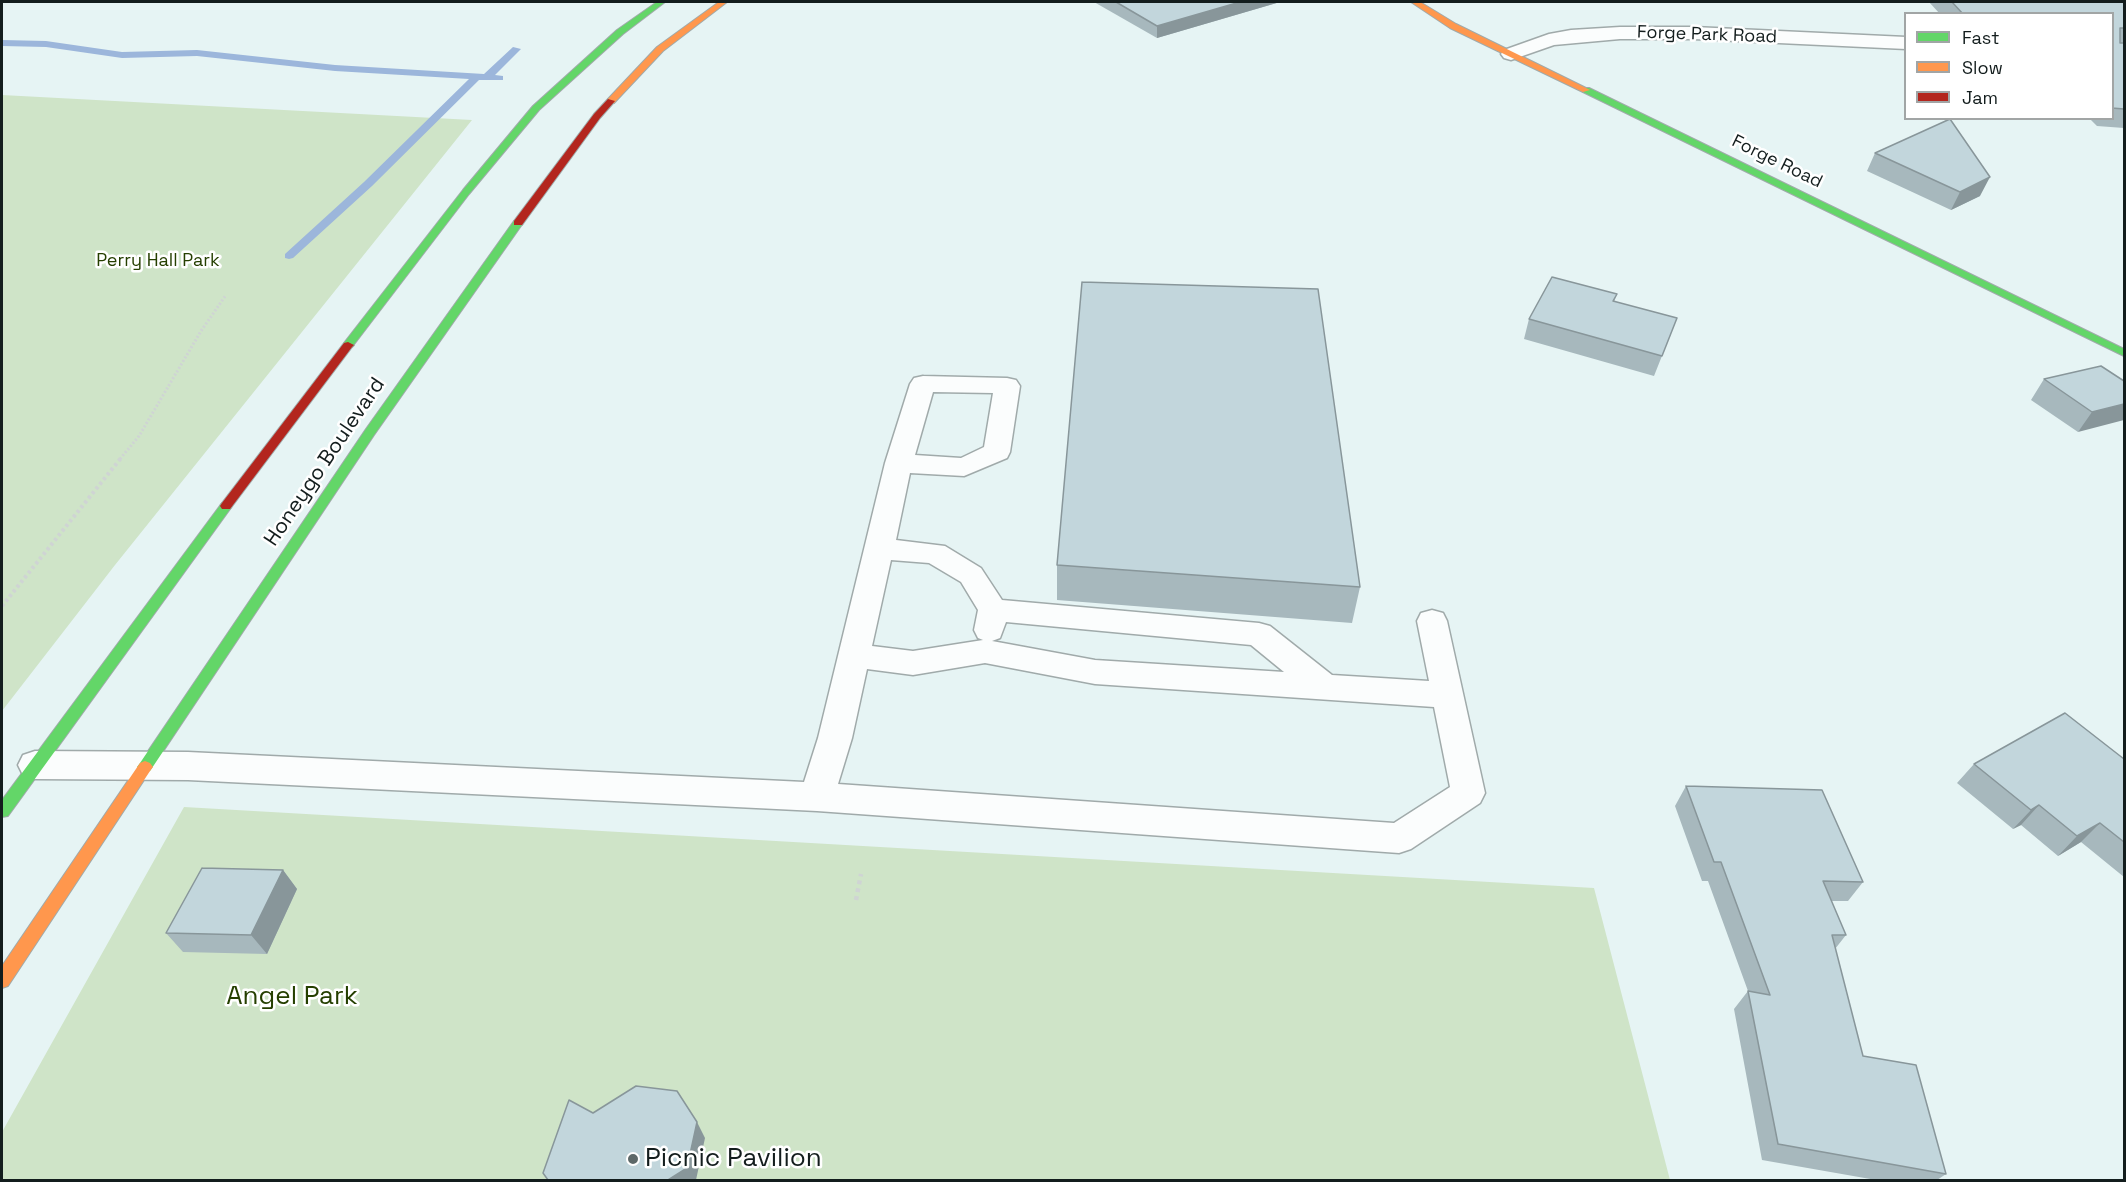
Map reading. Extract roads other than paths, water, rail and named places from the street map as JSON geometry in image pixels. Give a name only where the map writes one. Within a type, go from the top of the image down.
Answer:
[{"type":"main road","points":[[2,811],[273,442],[466,192],[536,108],[620,32],[662,2]]},
{"type":"main road","name":"Honeygo Boulevard","points":[[2,980],[144,765],[370,432],[577,142],[597,116],[660,49],[723,2]]},
{"type":"main road","name":"Forge Road","points":[[1414,2],[1453,26],[1724,155],[2124,353]]},
{"type":"street","name":"Forge Park Road","points":[[1511,54],[1549,40],[1570,36],[1620,33],[1694,33],[1904,43]]},
{"type":"lane","points":[[817,797],[835,738],[899,463]]},
{"type":"lane","points":[[879,549],[935,553],[971,575],[993,610],[985,651]]},
{"type":"lane","points":[[993,610],[1259,634],[1323,686]]},
{"type":"lane","points":[[35,765],[144,765],[817,797],[1399,838],[1468,793],[1432,621]]},
{"type":"lane","points":[[853,656],[913,663],[985,651],[1095,672],[1447,695]]},
{"type":"waterway","points":[[2,43],[46,44],[122,55],[197,53],[335,68],[500,78]]},
{"type":"waterway","points":[[486,77],[516,49]]},
{"type":"waterway","points":[[289,256],[368,184],[476,77]]},
{"type":"place","name":"Picnic Pavilion","points":[[633,1159]]},
{"type":"park label","name":"Perry Hall Park","points":[[158,261]]},
{"type":"park label","name":"Angel Park","points":[[292,997]]}]
